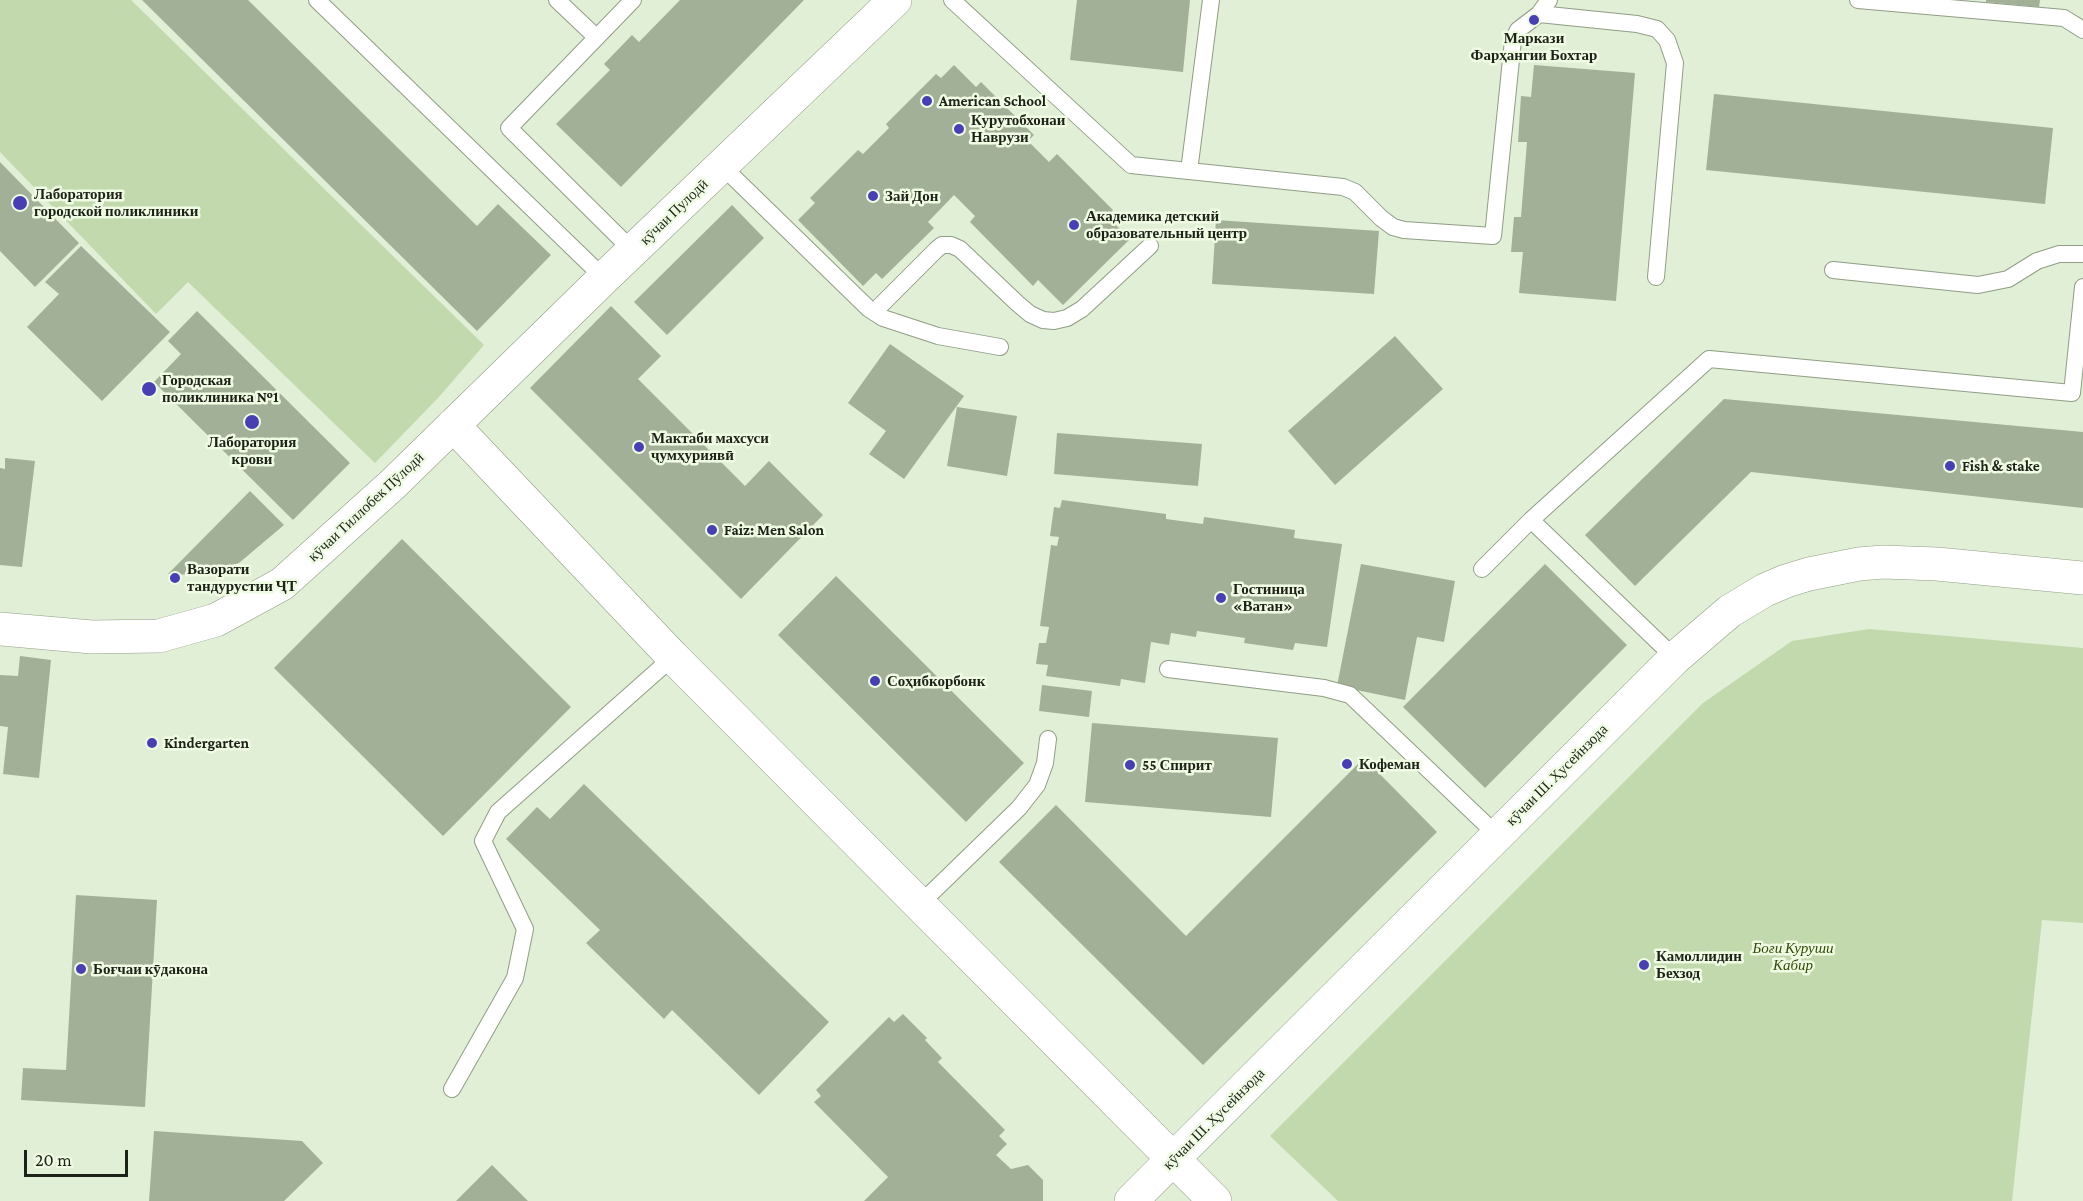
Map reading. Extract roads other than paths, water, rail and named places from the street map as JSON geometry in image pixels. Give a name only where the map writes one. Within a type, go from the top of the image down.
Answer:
[{"type":"street","name":"кӯчаи Пулодӣ","points":[[453,425],[896,0]]},
{"type":"street","name":"кӯчаи Тиллобек Пӯлодӣ","points":[[0,629],[92,637],[159,636],[216,620],[282,584],[393,484],[453,425]]},
{"type":"street","points":[[453,425],[673,657],[1215,1201]]},
{"type":"street","name":"кӯчаи Ш. Ҳусейнзода","points":[[1131,1201],[1675,658],[1717,621],[1765,590],[1831,568],[1883,562],[1907,562],[2083,578]]},
{"type":"lane","points":[[317,0],[604,278]]},
{"type":"lane","points":[[557,0],[596,37]]},
{"type":"lane","points":[[633,0],[509,128],[633,251]]},
{"type":"lane","points":[[952,0],[1131,165],[1343,186],[1355,192],[1381,218],[1404,230],[1493,236],[1513,40],[1518,30],[1544,7],[1657,29],[1668,40],[1675,63],[1656,277]]},
{"type":"lane","points":[[1189,171],[1211,0]]},
{"type":"lane","points":[[1858,0],[2064,18],[2083,30]]},
{"type":"lane","points":[[722,166],[849,291],[883,318],[938,336],[1000,347]]},
{"type":"lane","points":[[874,312],[942,245],[951,245],[968,256],[1030,314],[1043,320],[1054,321],[1067,318],[1082,309],[1150,246]]},
{"type":"lane","points":[[1833,270],[1978,285],[2008,279],[2037,261],[2059,254],[2083,254]]},
{"type":"lane","points":[[1482,569],[1532,520],[1709,359],[2072,393],[2083,287]]},
{"type":"lane","points":[[1532,520],[1675,658]]},
{"type":"lane","points":[[452,1089],[515,978],[525,929],[483,841],[498,812],[673,657]]},
{"type":"lane","points":[[1168,669],[1324,688],[1350,695],[1497,835]]},
{"type":"lane","points":[[920,905],[1019,808],[1037,785],[1045,764],[1048,739]]},
{"type":"place","name":"Маркази Фарҳангии Бохтар","points":[[1534,20]]},
{"type":"place","name":"American School","points":[[927,101]]},
{"type":"place","name":"Курутобхонаи Наврузи","points":[[959,129]]},
{"type":"place","name":"Зай Дон","points":[[873,196]]},
{"type":"place","name":"Лаборатория городской поликлиники","points":[[20,203]]},
{"type":"place","name":"Академика детский образовательный центр","points":[[1074,225]]},
{"type":"place","name":"Городская поликлиника №1","points":[[149,389]]},
{"type":"place","name":"Лаборатория крови","points":[[252,422]]},
{"type":"place","name":"Мактаби махсуси ҷумҳуриявӣ","points":[[639,447]]},
{"type":"place","name":"Fish & stake","points":[[1950,466]]},
{"type":"place","name":"Faiz: Men Salon","points":[[712,530]]},
{"type":"place","name":"Вазорати тандуруcтии ҶТ","points":[[175,578]]},
{"type":"place","name":"Гостиница «Ватан»","points":[[1221,598]]},
{"type":"place","name":"Соҳибкорбонк","points":[[875,681]]},
{"type":"place","name":"Kindergarten","points":[[152,743]]},
{"type":"place","name":"Кофеман","points":[[1347,764]]},
{"type":"place","name":"55 Спирит","points":[[1130,765]]},
{"type":"place","name":"Камоллидин Бехзод","points":[[1644,965]]},
{"type":"place","name":"Боғчаи кӯдакона","points":[[81,969]]},
{"type":"park label","name":"Боғи Куруши Кабир","points":[[1793,956]]}]
